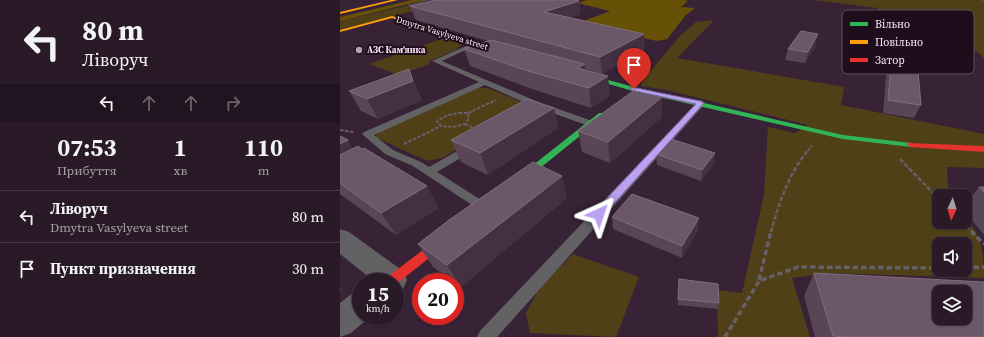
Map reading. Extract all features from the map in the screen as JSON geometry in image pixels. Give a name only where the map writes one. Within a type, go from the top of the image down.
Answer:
[{"type":"street","points":[[340,13],[396,0]]},
{"type":"street","name":"Dmytra Vasylyeva street","points":[[340,31],[392,17],[475,44],[515,55]]},
{"type":"street","points":[[570,71],[634,89],[700,103],[830,135],[881,142],[984,149]]},
{"type":"street","points":[[624,98],[634,89]]},
{"type":"street","points":[[508,190],[608,111]]},
{"type":"street","points":[[402,273],[454,232]]},
{"type":"street","points":[[340,239],[382,273]]},
{"type":"street","points":[[340,322],[352,312]]},
{"type":"lane","points":[[475,44],[436,61],[541,106],[592,124]]},
{"type":"lane","points":[[485,208],[417,164],[389,152],[366,134],[486,82]]},
{"type":"lane","points":[[486,337],[700,103]]},
{"type":"lane","points":[[529,113],[541,106]]},
{"type":"lane","points":[[429,172],[492,135]]},
{"type":"lane","points":[[377,159],[389,152]]},
{"type":"path","points":[[418,2],[427,0]]},
{"type":"path","points":[[441,126],[438,121],[444,115],[456,112],[468,113],[510,93]]},
{"type":"path","points":[[465,124],[469,118],[468,113]]},
{"type":"path","points":[[389,152],[441,126],[454,127],[465,124],[492,135]]},
{"type":"path","points":[[725,337],[759,281],[782,195],[803,155],[814,143],[830,135]]},
{"type":"path","points":[[881,142],[932,192]]},
{"type":"path","points":[[968,229],[984,244]]},
{"type":"path","points":[[759,281],[798,267],[932,268]]},
{"type":"path","points":[[972,268],[984,267]]},
{"type":"shaded area","points":[[412,0],[429,0],[340,21],[340,17]]},
{"type":"shaded area","points":[[587,0],[685,0],[688,1],[681,7],[695,8],[686,15],[667,39],[657,41],[576,24],[610,11],[577,3]]},
{"type":"shaded area","points":[[812,0],[984,0],[984,59],[978,52],[974,51],[974,10],[877,10],[878,8]]},
{"type":"shaded area","points":[[423,2],[440,4],[340,30],[340,21]]},
{"type":"shaded area","points":[[714,20],[677,58],[844,87],[841,105],[984,134],[984,168],[947,167],[948,186],[950,189],[932,189],[932,229],[972,229],[972,225],[978,237],[982,251],[984,278],[953,277],[972,277],[972,237],[932,237],[932,276],[829,273],[792,278],[810,337],[718,337],[717,290],[742,293],[764,195],[768,127],[795,133],[808,125],[667,90],[641,86],[643,80],[679,37],[696,22]]},
{"type":"shaded area","points":[[447,37],[464,43],[455,50],[428,62],[430,64],[399,75],[369,64]]},
{"type":"shaded area","points":[[476,88],[488,88],[523,103],[524,110],[442,158],[427,161],[375,137],[378,132]]},
{"type":"shaded area","points":[[573,254],[639,277],[616,337],[530,333],[526,313],[539,288]]},
{"type":"building","points":[[435,0],[575,0],[579,1],[544,12],[644,34],[600,57],[410,6]]},
{"type":"building","points":[[801,31],[818,34],[808,52],[788,49]]},
{"type":"building","points":[[491,40],[585,64],[577,68],[608,76],[589,88],[528,71],[464,49]]},
{"type":"building","points":[[409,69],[413,81],[367,99],[349,91]]},
{"type":"building","points":[[890,74],[918,74],[921,105],[888,100]]},
{"type":"building","points":[[636,89],[662,97],[608,142],[578,131]]},
{"type":"building","points":[[527,99],[554,108],[480,153],[451,140]]},
{"type":"building","points":[[340,136],[348,140],[340,144]]},
{"type":"building","points":[[671,139],[715,153],[702,170],[656,154]]},
{"type":"building","points":[[358,146],[362,149],[364,148],[427,186],[381,213],[340,183],[340,155]]},
{"type":"building","points":[[533,162],[562,176],[447,265],[418,244],[449,220]]},
{"type":"building","points":[[979,187],[984,187],[984,192]]},
{"type":"building","points":[[632,194],[699,218],[682,246],[612,217]]},
{"type":"building","points":[[814,273],[984,282],[984,337],[833,336]]},
{"type":"building","points":[[679,279],[718,284],[719,303],[678,299]]},
{"type":"traffic: fast","points":[[579,74],[633,89],[843,137],[911,145]]},
{"type":"traffic: fast","points":[[516,183],[602,115]]},
{"type":"traffic: slow","points":[[340,13],[396,0]]},
{"type":"traffic: slow","points":[[340,31],[392,17],[506,53]]},
{"type":"traffic: jam","points":[[911,145],[984,149]]},
{"type":"traffic: jam","points":[[402,273],[448,237]]},
{"type":"place","name":"АЗС Кам'янка","points":[[359,50]]},
{"type":"route","points":[[599,214],[700,103],[634,89]]}]
